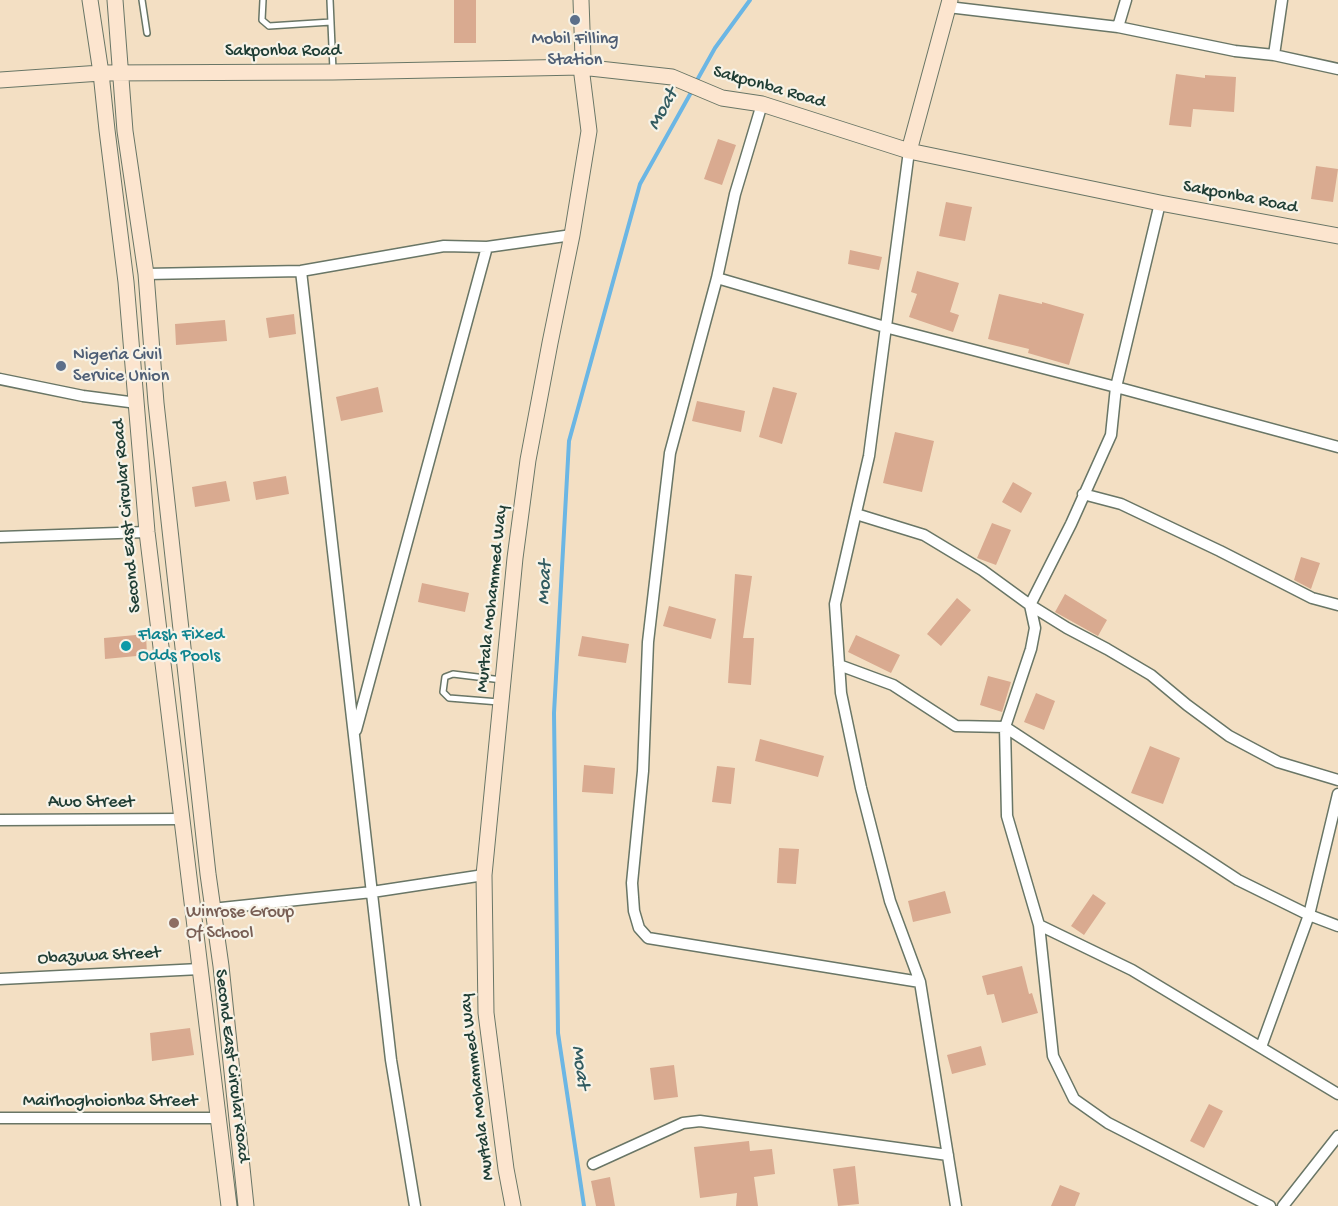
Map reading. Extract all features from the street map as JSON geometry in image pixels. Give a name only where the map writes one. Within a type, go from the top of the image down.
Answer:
[{"type":"main road","name":"Second East Circular Road","points":[[90,0],[126,282],[147,532],[229,1206]]},
{"type":"main road","name":"Second East Circular Road","points":[[115,0],[125,131],[146,274],[157,415],[221,966],[246,1206]]},
{"type":"main road","name":"Murtala Mohammed Way","points":[[513,1206],[506,1169],[486,1013],[484,874],[515,558],[528,460],[572,235],[588,131],[581,67],[583,58],[580,0]]},
{"type":"main road","points":[[909,151],[949,4]]},
{"type":"main road","name":"Sakponba Road","points":[[0,80],[101,73],[333,72],[581,67],[672,77],[722,98],[762,104],[909,151],[1160,203],[1338,236]]},
{"type":"street","points":[[1118,27],[1126,0]]},
{"type":"street","points":[[1274,55],[1282,0]]},
{"type":"street","points":[[949,4],[1118,27],[1338,69]]},
{"type":"street","points":[[762,104],[735,194],[717,278],[670,453],[648,642],[643,771],[632,883],[634,911],[639,928],[648,938],[920,982]]},
{"type":"street","points":[[909,151],[870,456],[835,604],[841,693],[890,901],[920,982],[956,1206]]},
{"type":"street","points":[[1160,203],[1116,387],[1111,435],[1071,524],[1030,605],[1035,628],[1031,649],[1005,727],[1007,816],[1039,925],[1053,1056],[1074,1099],[1108,1123],[1270,1206]]},
{"type":"street","points":[[146,274],[301,271],[444,246],[487,247],[572,235]]},
{"type":"street","points":[[354,736],[487,247]]},
{"type":"street","points":[[301,271],[391,1060],[415,1206]]},
{"type":"street","points":[[717,278],[885,327],[1338,447]]},
{"type":"street","points":[[0,379],[83,396],[137,403]]},
{"type":"street","points":[[1083,494],[1121,504],[1312,598],[1338,605]]},
{"type":"street","points":[[856,514],[924,535],[982,570],[1030,605],[1067,628],[1151,675],[1229,736],[1278,762],[1338,780]]},
{"type":"street","points":[[0,537],[147,532]]},
{"type":"street","points":[[839,665],[892,685],[956,726],[1005,727],[1238,880],[1309,915],[1338,926]]},
{"type":"street","points":[[1261,1047],[1309,915],[1338,794]]},
{"type":"street","name":"Awo Street","points":[[0,820],[182,819]]},
{"type":"street","points":[[193,911],[372,892],[484,874]]},
{"type":"street","points":[[1039,925],[1132,970],[1338,1094]]},
{"type":"street","name":"Obazuwa Street","points":[[0,979],[200,969]]},
{"type":"street","name":"Mairhoghoionba Street","points":[[0,1118],[219,1118]]},
{"type":"street","points":[[593,1164],[683,1123],[700,1121],[948,1155]]},
{"type":"street","points":[[1283,1206],[1338,1136]]},
{"type":"lane","points":[[142,0],[147,33]]},
{"type":"lane","points":[[263,0],[262,20],[269,26],[331,22]]},
{"type":"lane","points":[[330,0],[333,72]]},
{"type":"lane","points":[[501,702],[449,698],[443,692],[445,677],[453,674],[503,680]]},
{"type":"building","points":[[454,0],[476,0],[476,43],[454,43]]},
{"type":"building","points":[[1176,74],[1205,78],[1205,75],[1236,77],[1234,112],[1193,109],[1191,127],[1169,125]]},
{"type":"building","points":[[718,139],[736,145],[722,185],[704,179]]},
{"type":"building","points":[[1316,166],[1338,169],[1333,202],[1311,199]]},
{"type":"building","points":[[946,202],[972,207],[965,241],[939,236]]},
{"type":"building","points":[[850,250],[882,257],[879,270],[848,264]]},
{"type":"building","points":[[917,271],[959,283],[950,312],[959,315],[953,332],[909,317],[917,294],[911,292]]},
{"type":"building","points":[[999,294],[1042,304],[1042,302],[1084,314],[1069,365],[1028,353],[1029,349],[988,339]]},
{"type":"building","points":[[294,314],[296,334],[269,338],[266,318]]},
{"type":"building","points":[[225,320],[227,341],[176,345],[175,324]]},
{"type":"building","points":[[378,387],[383,412],[341,421],[336,397]]},
{"type":"building","points":[[773,387],[797,393],[782,444],[759,437]]},
{"type":"building","points":[[697,401],[745,411],[741,432],[692,421]]},
{"type":"building","points":[[895,432],[934,441],[922,492],[883,483]]},
{"type":"building","points":[[286,476],[289,494],[256,500],[253,482]]},
{"type":"building","points":[[226,481],[230,501],[195,507],[192,487]]},
{"type":"building","points":[[1013,482],[1032,493],[1021,513],[1002,502]]},
{"type":"building","points":[[992,523],[1011,530],[996,565],[977,558]]},
{"type":"building","points":[[1301,557],[1320,563],[1311,589],[1294,580]]},
{"type":"building","points":[[735,574],[752,576],[743,638],[754,638],[751,685],[728,683]]},
{"type":"building","points":[[422,583],[469,593],[465,612],[418,602]]},
{"type":"building","points":[[1065,594],[1107,620],[1098,636],[1055,612]]},
{"type":"building","points":[[957,598],[971,610],[941,646],[927,634]]},
{"type":"building","points":[[669,606],[716,619],[711,639],[663,626]]},
{"type":"building","name":"Flash Fixed Odds Pools","points":[[146,634],[147,655],[105,659],[104,638]]},
{"type":"building","points":[[856,635],[900,655],[891,673],[848,652]]},
{"type":"building","points":[[582,636],[629,644],[626,663],[578,656]]},
{"type":"building","points":[[988,676],[1011,682],[1002,712],[980,705]]},
{"type":"building","points":[[1036,693],[1055,701],[1044,730],[1024,722]]},
{"type":"building","points":[[760,739],[824,756],[818,777],[755,761]]},
{"type":"building","points":[[1150,746],[1180,758],[1163,804],[1131,793]]},
{"type":"building","points":[[584,765],[615,768],[613,794],[582,792]]},
{"type":"building","points":[[717,766],[735,768],[731,804],[712,802]]},
{"type":"building","points":[[779,848],[799,849],[796,884],[777,883]]},
{"type":"building","points":[[945,891],[951,913],[913,922],[908,901]]},
{"type":"building","points":[[1093,894],[1106,903],[1084,935],[1071,926]]},
{"type":"building","points":[[1022,966],[1029,994],[1032,993],[1038,1013],[1002,1023],[994,994],[987,995],[982,976]]},
{"type":"building","points":[[190,1028],[194,1055],[152,1061],[150,1033]]},
{"type":"building","points":[[981,1046],[986,1065],[952,1074],[947,1055]]},
{"type":"building","points":[[674,1065],[678,1097],[654,1100],[650,1068]]},
{"type":"building","points":[[1209,1104],[1223,1111],[1204,1148],[1190,1141]]},
{"type":"building","points":[[749,1141],[750,1151],[772,1149],[775,1174],[754,1177],[758,1206],[736,1206],[737,1193],[700,1198],[694,1147]]},
{"type":"building","points":[[855,1166],[859,1204],[838,1206],[833,1169]]},
{"type":"building","points":[[610,1177],[615,1206],[596,1206],[591,1181]]},
{"type":"building","points":[[1060,1185],[1080,1193],[1075,1206],[1051,1206]]},
{"type":"waterway","name":"Moat","points":[[696,82],[715,48],[750,0]]},
{"type":"waterway","name":"Moat","points":[[584,1206],[558,1033],[554,713],[569,441],[640,184],[693,89]]},
{"type":"place","name":"Mobil Filling Station","points":[[575,20]]},
{"type":"place","name":"Nigeria Civil Service Union","points":[[61,366]]},
{"type":"place","name":"Flash Fixed Odds Pools","points":[[126,646]]},
{"type":"place","name":"Winrose Group Of School","points":[[174,923]]}]
